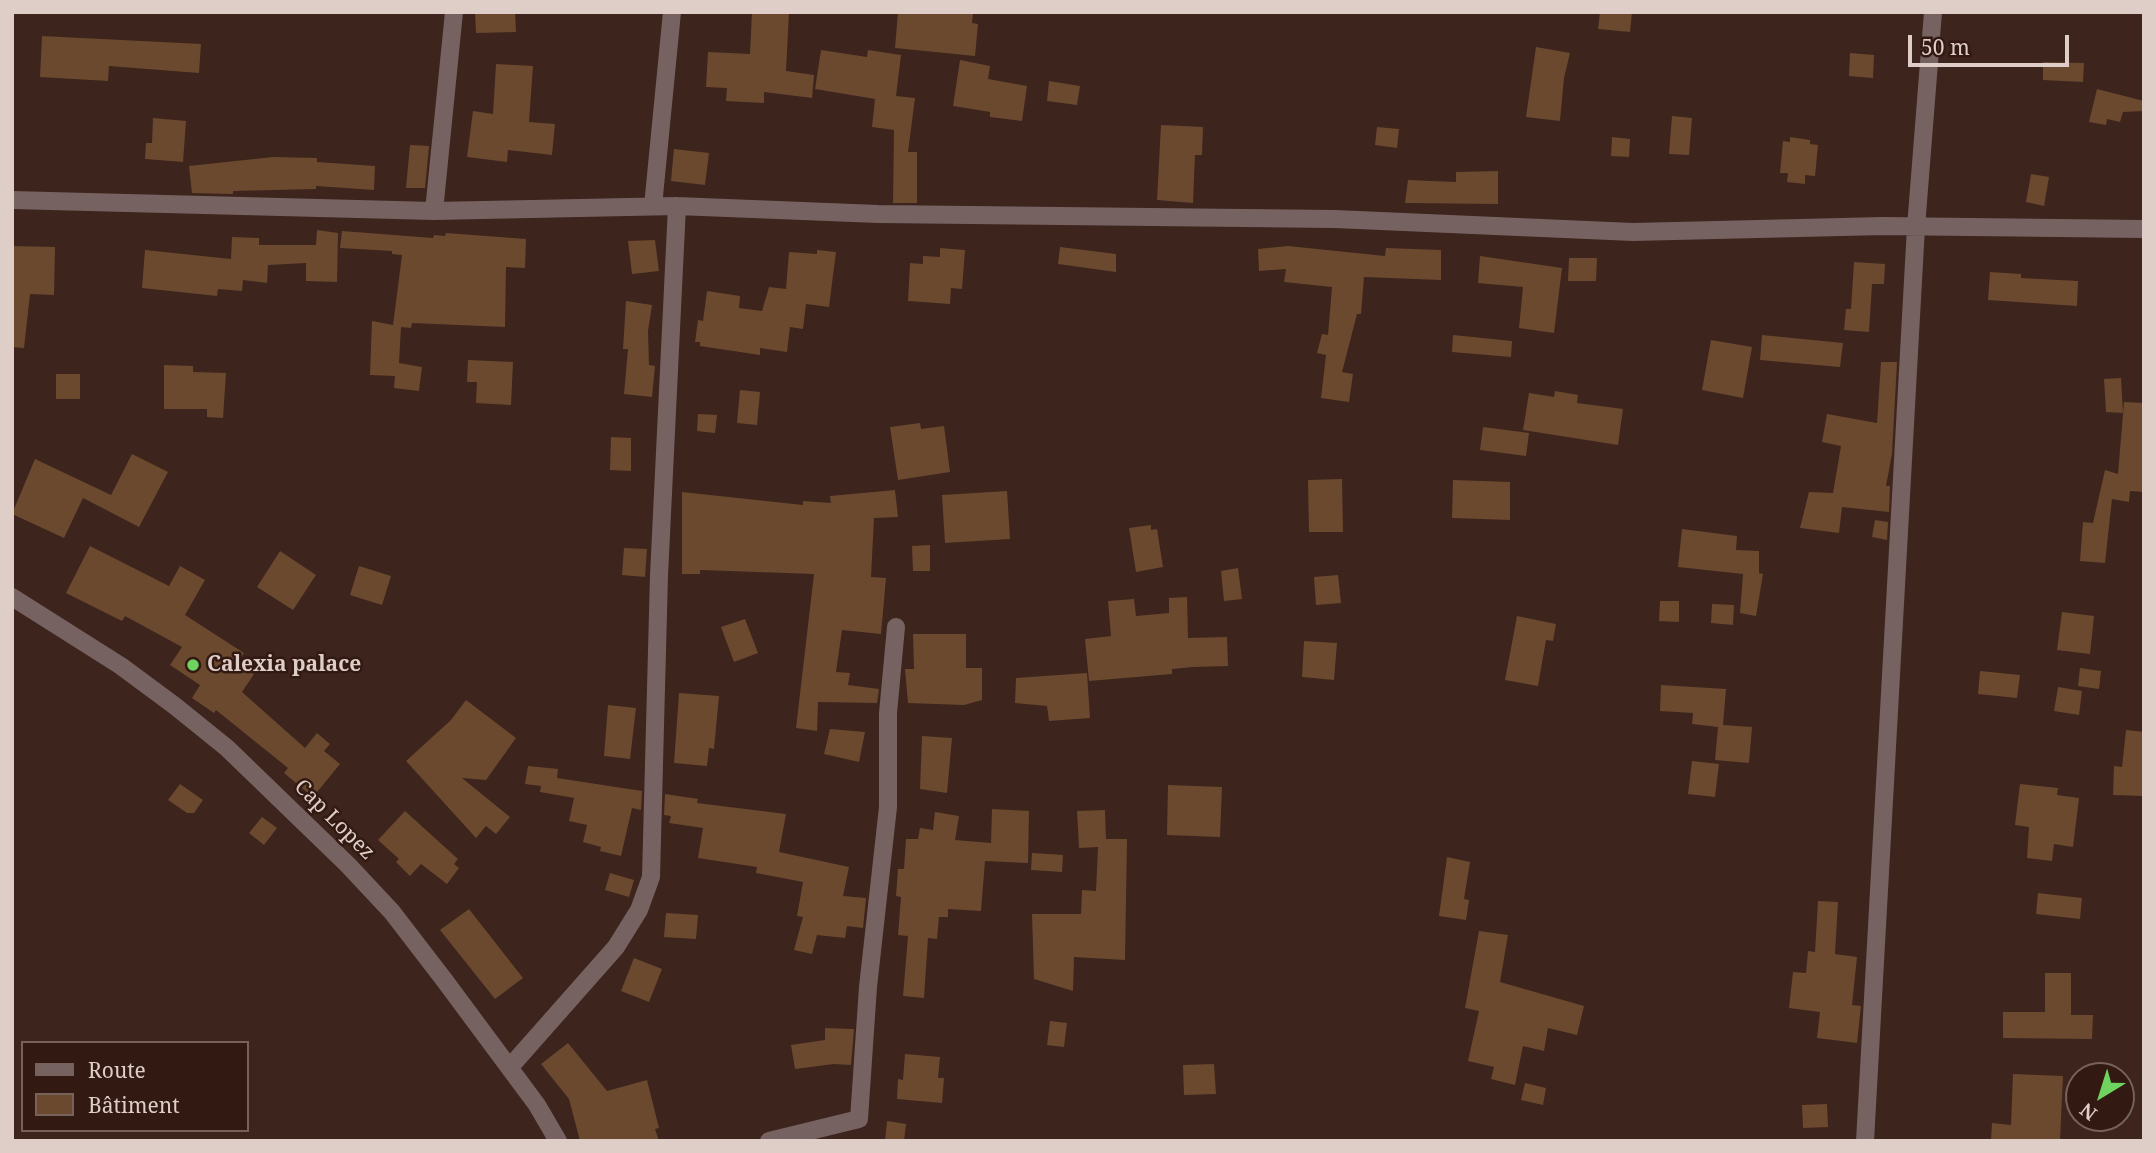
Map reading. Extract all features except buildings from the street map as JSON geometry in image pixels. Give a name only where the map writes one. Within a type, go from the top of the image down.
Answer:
[{"type":"street","points":[[434,211],[454,12]]},
{"type":"street","points":[[653,206],[672,12]]},
{"type":"street","points":[[1865,1141],[1916,227],[1933,12]]},
{"type":"street","points":[[12,200],[434,211],[677,206],[878,214],[1335,219],[1633,232],[1916,227],[2144,229]]},
{"type":"street","points":[[510,1067],[616,947],[639,911],[651,877],[659,575],[677,206]]},
{"type":"street","name":"Cap Lopez","points":[[12,597],[121,666],[175,706],[227,748],[292,809],[392,912],[510,1067],[558,1141]]},
{"type":"street","points":[[769,1141],[859,1119],[868,987],[888,807],[888,713],[896,627]]},
{"type":"place","name":"Calexia palace","points":[[193,665]]}]
